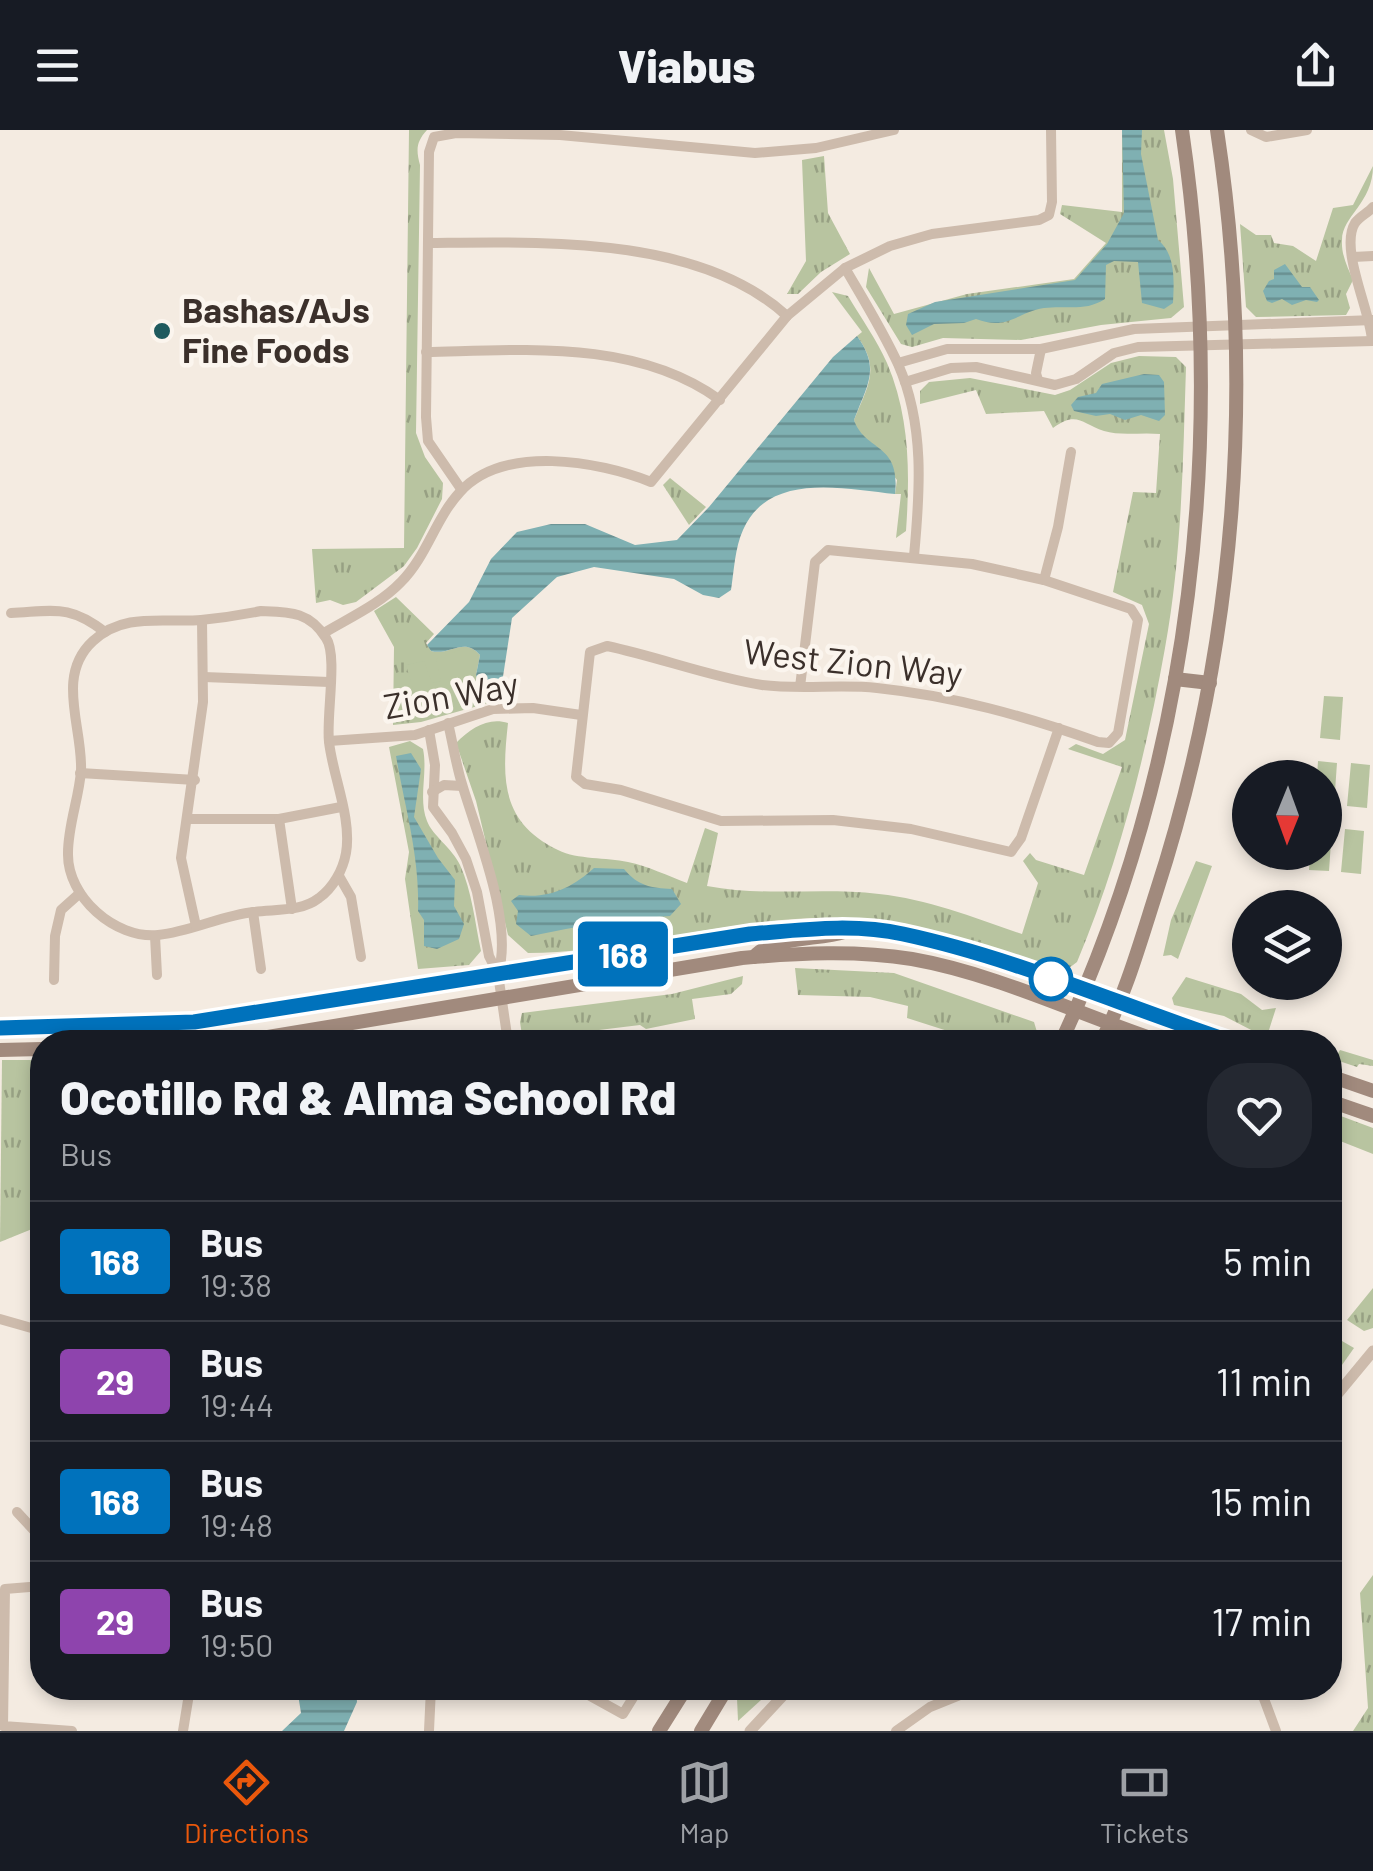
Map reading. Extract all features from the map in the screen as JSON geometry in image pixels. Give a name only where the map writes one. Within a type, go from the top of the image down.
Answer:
[{"type":"main road","points":[[1067,1030],[1085,990],[1136,842],[1175,679],[1197,509],[1202,326],[1198,252],[1182,130]]},
{"type":"main road","points":[[1107,1030],[1171,847],[1210,683],[1233,497],[1237,346],[1230,218],[1217,130]]},
{"type":"main road","points":[[1175,679],[1210,683]]},
{"type":"main road","points":[[0,1028],[194,1022],[750,934],[828,927],[901,933],[1085,990],[1197,1030]]},
{"type":"main road","points":[[754,956],[769,945],[821,939],[854,929]]},
{"type":"main road","points":[[305,1030],[794,952],[863,954],[960,970],[1125,1030]]},
{"type":"main road","points":[[0,1050],[30,1049]]},
{"type":"main road","points":[[1342,1080],[1373,1091]]},
{"type":"main road","points":[[1342,1105],[1373,1116]]},
{"type":"main road","points":[[659,1731],[678,1700]]},
{"type":"main road","points":[[701,1731],[720,1700]]},
{"type":"street","points":[[461,489],[428,441],[429,152],[434,137],[456,132],[560,135],[756,153],[816,148],[894,130]]},
{"type":"street","points":[[324,633],[400,584],[421,557],[438,521],[461,489],[487,474],[526,461],[568,461],[617,468],[650,482],[787,316],[845,268],[890,246],[932,234],[1049,216],[1051,130]]},
{"type":"street","points":[[1252,131],[1266,137],[1307,130]]},
{"type":"street","points":[[905,382],[951,368],[976,367],[1055,385],[1114,353],[1138,347],[1373,341],[1372,319],[1362,307],[1352,231],[1359,218],[1372,211]]},
{"type":"street","points":[[428,243],[591,245],[650,253],[710,272],[762,295],[787,316]]},
{"type":"street","points":[[1354,258],[1373,256]]},
{"type":"street","points":[[845,268],[905,382],[918,446],[920,493],[914,556]]},
{"type":"street","points":[[898,363],[948,349],[1041,350],[1119,331],[1372,319]]},
{"type":"street","points":[[1038,380],[1041,350]]},
{"type":"street","points":[[426,352],[600,354],[662,369],[720,400]]},
{"type":"street","points":[[800,687],[815,562],[820,555],[828,550],[914,556],[1044,580],[1072,452]]},
{"type":"street","name":"West Zion Way","points":[[582,715],[590,652],[608,646],[732,679],[800,687],[874,688],[962,700],[1034,718],[1108,743],[1118,732],[1138,620],[1131,609],[1044,580]]},
{"type":"street","points":[[10,612],[69,610],[105,632]]},
{"type":"street","points":[[261,611],[298,612],[324,633],[333,650],[329,741],[347,835],[339,876],[319,899],[292,909],[253,912],[155,936],[118,928],[94,911],[80,893],[68,857],[80,773],[72,682],[80,656],[105,632],[142,619],[202,620],[261,611]]},
{"type":"street","points":[[196,926],[181,858],[195,780],[204,677],[202,620]]},
{"type":"street","points":[[204,677],[329,682]]},
{"type":"street","name":"Zion Way","points":[[329,741],[415,734],[493,710],[533,708],[582,715]]},
{"type":"street","points":[[582,715],[576,777],[584,784],[620,790],[721,821],[834,820],[912,830],[1011,852],[1021,838],[1059,728]]},
{"type":"street","points":[[448,724],[492,885],[504,954],[498,974]]},
{"type":"street","points":[[429,730],[436,765],[432,807],[466,859],[477,892],[489,956],[498,974],[506,1030]]},
{"type":"street","points":[[80,773],[195,780]]},
{"type":"street","points":[[432,792],[444,785],[462,786]]},
{"type":"street","points":[[187,819],[280,818],[341,806]]},
{"type":"street","points":[[280,818],[292,909]]},
{"type":"street","points":[[339,876],[351,897],[361,957]]},
{"type":"street","points":[[54,980],[61,910],[80,893]]},
{"type":"street","points":[[253,912],[261,969]]},
{"type":"street","points":[[155,936],[157,976]]},
{"type":"street","points":[[0,1319],[30,1328]]},
{"type":"street","points":[[1342,1388],[1373,1351]]},
{"type":"street","points":[[16,1512],[30,1527]]},
{"type":"street","points":[[30,1587],[5,1589],[3,1726],[72,1731]]},
{"type":"street","points":[[183,1731],[188,1700]]},
{"type":"street","points":[[429,1731],[430,1700]]},
{"type":"street","points":[[598,1700],[623,1714],[632,1700]]},
{"type":"street","points":[[750,1731],[779,1700]]},
{"type":"street","points":[[896,1731],[947,1700]]},
{"type":"street","points":[[1264,1700],[1276,1731]]},
{"type":"green space","points":[[409,130],[427,130],[418,150],[416,433],[425,457],[443,483],[442,499],[404,566],[356,602],[316,603],[312,549],[404,548]]},
{"type":"green space","points":[[1122,130],[1164,130],[1173,179],[1184,307],[1171,318],[1101,325],[1021,340],[943,338],[912,347],[901,344],[866,287],[869,268],[894,314],[967,294],[1074,279],[1106,243],[1060,214],[1062,205],[1122,212]]},
{"type":"green space","points":[[824,156],[828,213],[850,254],[821,272],[798,294],[787,294],[806,261],[802,160]]},
{"type":"green space","points":[[1373,166],[1368,190],[1343,231],[1345,261],[1353,280],[1346,294],[1350,308],[1346,315],[1256,317],[1246,307],[1240,224],[1256,235],[1271,235],[1274,243],[1293,246],[1316,261],[1333,208],[1353,205]]},
{"type":"green space","points":[[832,292],[848,296],[895,383],[908,467],[906,531],[896,538],[901,494],[895,494],[897,480],[856,428],[854,420],[870,377],[869,358],[857,336],[862,332]]},
{"type":"green space","points":[[1139,356],[1176,357],[1186,367],[1175,578],[1140,768],[1106,886],[1077,962],[1065,971],[926,930],[841,918],[762,922],[606,947],[528,953],[508,935],[476,801],[456,743],[474,728],[494,721],[508,723],[506,780],[515,812],[539,839],[558,850],[635,864],[687,883],[705,828],[718,833],[707,886],[897,896],[1022,934],[1038,883],[1023,861],[1030,853],[1036,860],[1084,875],[1122,767],[1068,749],[1076,744],[1103,754],[1125,740],[1149,624],[1142,605],[1113,592],[1133,492],[1156,493],[1160,434],[1110,432],[1074,419],[1053,428],[1044,411],[986,414],[976,390],[920,404],[920,391],[929,382],[970,378],[1055,395],[1070,390],[1111,363]]},
{"type":"green space","points":[[670,478],[706,507],[689,525],[663,485]]},
{"type":"green space","points":[[396,597],[434,634],[426,643],[431,651],[462,647],[474,650],[480,655],[476,675],[491,685],[502,683],[506,698],[421,722],[393,725],[394,647],[374,611]]},
{"type":"green space","points":[[465,648],[478,656],[473,673],[477,688],[459,693],[463,706],[421,717],[406,665],[424,661],[432,683],[441,681],[436,659]]},
{"type":"green space","points":[[1324,696],[1343,697],[1340,740],[1320,738]]},
{"type":"green space","points":[[410,741],[423,749],[427,821],[460,865],[468,885],[481,951],[469,965],[418,969],[405,879],[409,852],[389,747]]},
{"type":"green space","points":[[1351,763],[1370,765],[1367,808],[1347,806]]},
{"type":"green space","points":[[1345,829],[1364,831],[1361,874],[1341,872]]},
{"type":"green space","points":[[1196,861],[1212,866],[1178,959],[1163,956],[1171,920]]},
{"type":"green space","points":[[795,968],[894,973],[1034,1022],[1036,1030],[944,1030],[907,1018],[908,1006],[870,997],[798,995]]},
{"type":"green space","points":[[743,976],[742,984],[731,994],[692,999],[695,1019],[646,1029],[640,1025],[599,1030],[521,1030],[522,1013],[672,994]]},
{"type":"green space","points":[[1186,977],[1232,991],[1232,1000],[1249,1000],[1262,1010],[1276,1008],[1269,1030],[1251,1030],[1224,1016],[1174,1005],[1172,998]]},
{"type":"green space","points":[[1342,1051],[1373,1060],[1373,1066],[1357,1067],[1342,1062]]},
{"type":"green space","points":[[2,1060],[30,1060],[30,1230],[0,1242]]},
{"type":"green space","points":[[1342,1116],[1373,1128],[1373,1154],[1342,1142]]},
{"type":"green space","points":[[1373,1288],[1373,1328],[1364,1331],[1347,1320]]},
{"type":"green space","points":[[1342,1341],[1354,1348],[1342,1365]]},
{"type":"green space","points":[[1373,1575],[1373,1731],[1353,1731],[1368,1708],[1360,1593]]},
{"type":"green space","points":[[737,1700],[761,1700],[738,1721]]},
{"type":"water","points":[[1122,130],[1142,130],[1141,154],[1158,240],[1173,269],[1173,303],[1164,309],[1142,303],[1138,262],[1114,261],[1106,265],[1105,299],[1098,303],[1044,308],[1004,322],[976,319],[934,324],[912,335],[906,325],[908,314],[935,302],[1075,280],[1107,244],[1124,213]]},
{"type":"water","points":[[1285,264],[1302,287],[1310,287],[1317,302],[1306,300],[1292,305],[1282,299],[1267,301],[1263,291],[1274,279],[1274,270]]},
{"type":"water","points":[[857,336],[870,368],[854,420],[893,465],[895,494],[810,488],[771,499],[755,511],[743,530],[731,590],[719,598],[703,595],[674,579],[594,567],[557,577],[512,618],[502,683],[480,685],[476,675],[480,655],[468,647],[431,651],[427,645],[469,602],[491,559],[517,532],[551,524],[585,524],[635,545],[677,540],[833,357]]},
{"type":"water","points":[[1144,374],[1159,375],[1164,382],[1165,415],[1159,421],[1141,415],[1125,420],[1110,414],[1096,416],[1074,411],[1071,405],[1078,397],[1096,393],[1102,384]]},
{"type":"water","points":[[411,753],[421,769],[414,817],[455,880],[454,906],[464,924],[459,939],[437,949],[424,946],[414,852],[396,756]]},
{"type":"water","points":[[594,868],[624,869],[645,885],[672,889],[681,904],[670,916],[600,923],[531,936],[516,924],[518,911],[511,901],[519,895],[560,890]]},
{"type":"water","points":[[299,1700],[357,1700],[344,1731],[282,1731],[301,1713]]},
{"type":"bus line","name":"168","points":[[0,1028],[194,1022],[750,934],[828,927],[901,933],[1067,984],[1198,1030]]},
{"type":"place","name":"Bashas/AJs Fine Foods","points":[[162,331]]}]
